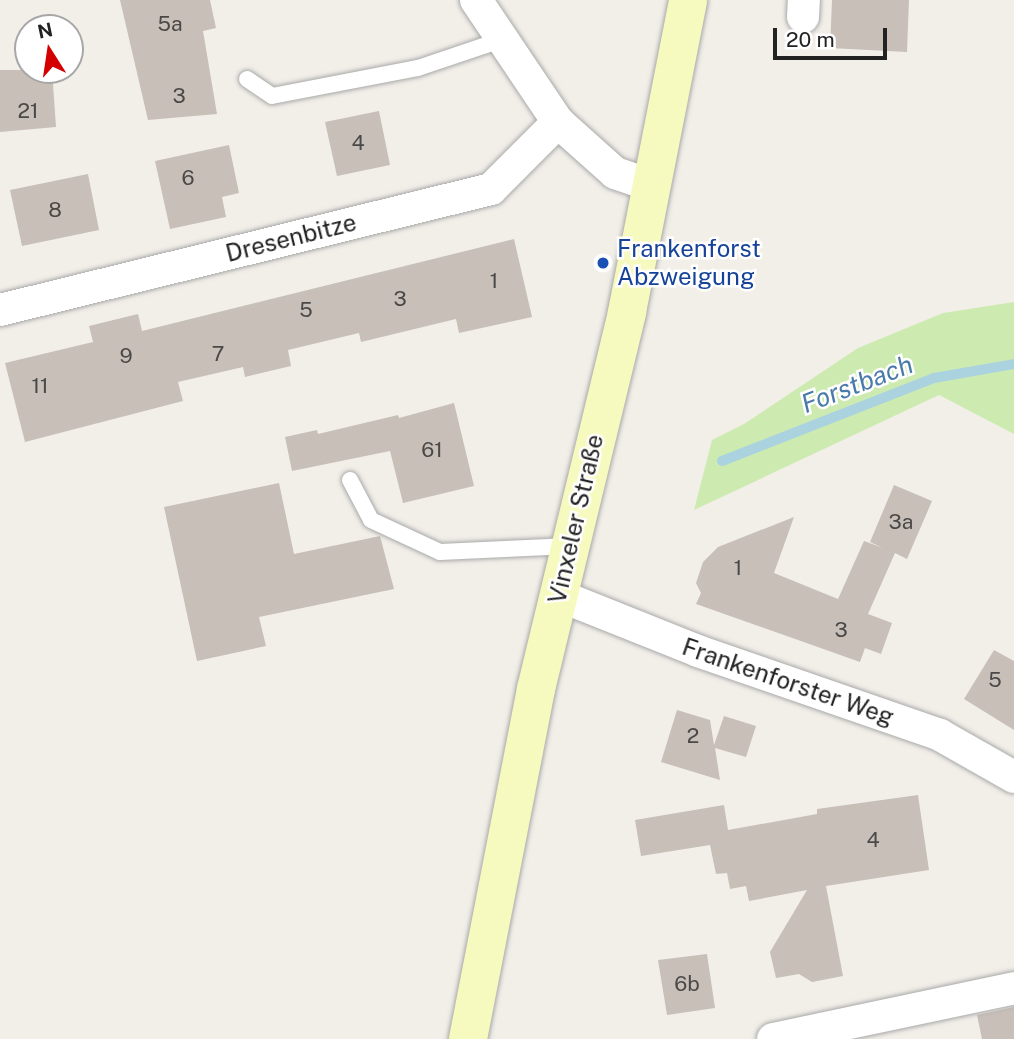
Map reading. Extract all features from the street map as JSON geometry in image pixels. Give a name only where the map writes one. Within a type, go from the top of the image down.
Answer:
[{"type":"main road","name":"Vinxeler Straße","points":[[468,1039],[558,595],[652,186],[688,0]]},
{"type":"street","points":[[476,0],[558,122],[615,173],[652,186]]},
{"type":"street","name":"Dresenbitze","points":[[0,310],[491,189],[558,122]]},
{"type":"street","name":"Frankenforster Weg","points":[[558,595],[698,651],[940,735],[1014,777]]},
{"type":"street","points":[[773,1039],[1014,988]]},
{"type":"lane","points":[[247,79],[272,96],[418,68],[501,40]]},
{"type":"lane","points":[[349,480],[372,520],[440,552],[570,546]]},
{"type":"green space","points":[[1014,302],[1014,434],[939,395],[694,510],[712,440],[744,424],[858,348],[943,313]]},
{"type":"building","points":[[120,0],[210,0],[216,28],[203,31],[217,114],[148,120]]},
{"type":"building","points":[[832,0],[909,0],[907,52],[830,48]]},
{"type":"building","points":[[0,70],[14,70],[14,84],[53,84],[56,127],[0,132]]},
{"type":"building","points":[[379,111],[390,165],[337,176],[325,122]]},
{"type":"building","points":[[229,145],[239,193],[222,197],[226,217],[170,229],[155,161]]},
{"type":"building","points":[[88,174],[99,230],[22,246],[10,190]]},
{"type":"building","points":[[514,239],[532,317],[459,333],[456,319],[361,342],[359,333],[288,350],[291,366],[245,377],[243,367],[178,382],[183,401],[25,442],[5,363],[93,342],[89,326],[138,314],[142,331]]},
{"type":"building","points":[[454,403],[474,486],[403,503],[390,451],[292,471],[285,437],[317,430],[318,434],[398,415],[399,418]]},
{"type":"building","points":[[279,483],[294,554],[380,536],[394,589],[259,617],[266,646],[197,661],[164,507]]},
{"type":"building","points":[[894,485],[932,501],[907,559],[895,553],[868,614],[892,623],[881,654],[865,648],[860,662],[696,604],[701,593],[696,583],[703,562],[718,547],[794,517],[774,573],[838,599],[864,541],[883,548],[870,542]]},
{"type":"building","points":[[994,650],[1014,661],[1014,730],[964,699]]},
{"type":"building","points":[[677,710],[710,720],[714,745],[724,716],[756,726],[746,757],[715,748],[720,780],[661,762]]},
{"type":"building","points":[[918,795],[929,870],[826,886],[843,976],[812,982],[799,974],[776,978],[770,952],[807,890],[749,901],[746,886],[730,889],[727,873],[716,874],[710,845],[641,856],[635,820],[724,805],[728,830],[817,814],[817,809]]},
{"type":"building","points":[[707,954],[715,1008],[667,1015],[658,960]]},
{"type":"building","points":[[1014,1007],[1014,1039],[982,1039],[977,1015]]},
{"type":"waterway","name":"Forstbach","points":[[722,461],[934,378],[1014,364]]},
{"type":"place","name":"Frankenforst Abzweigung","points":[[603,263]]}]
